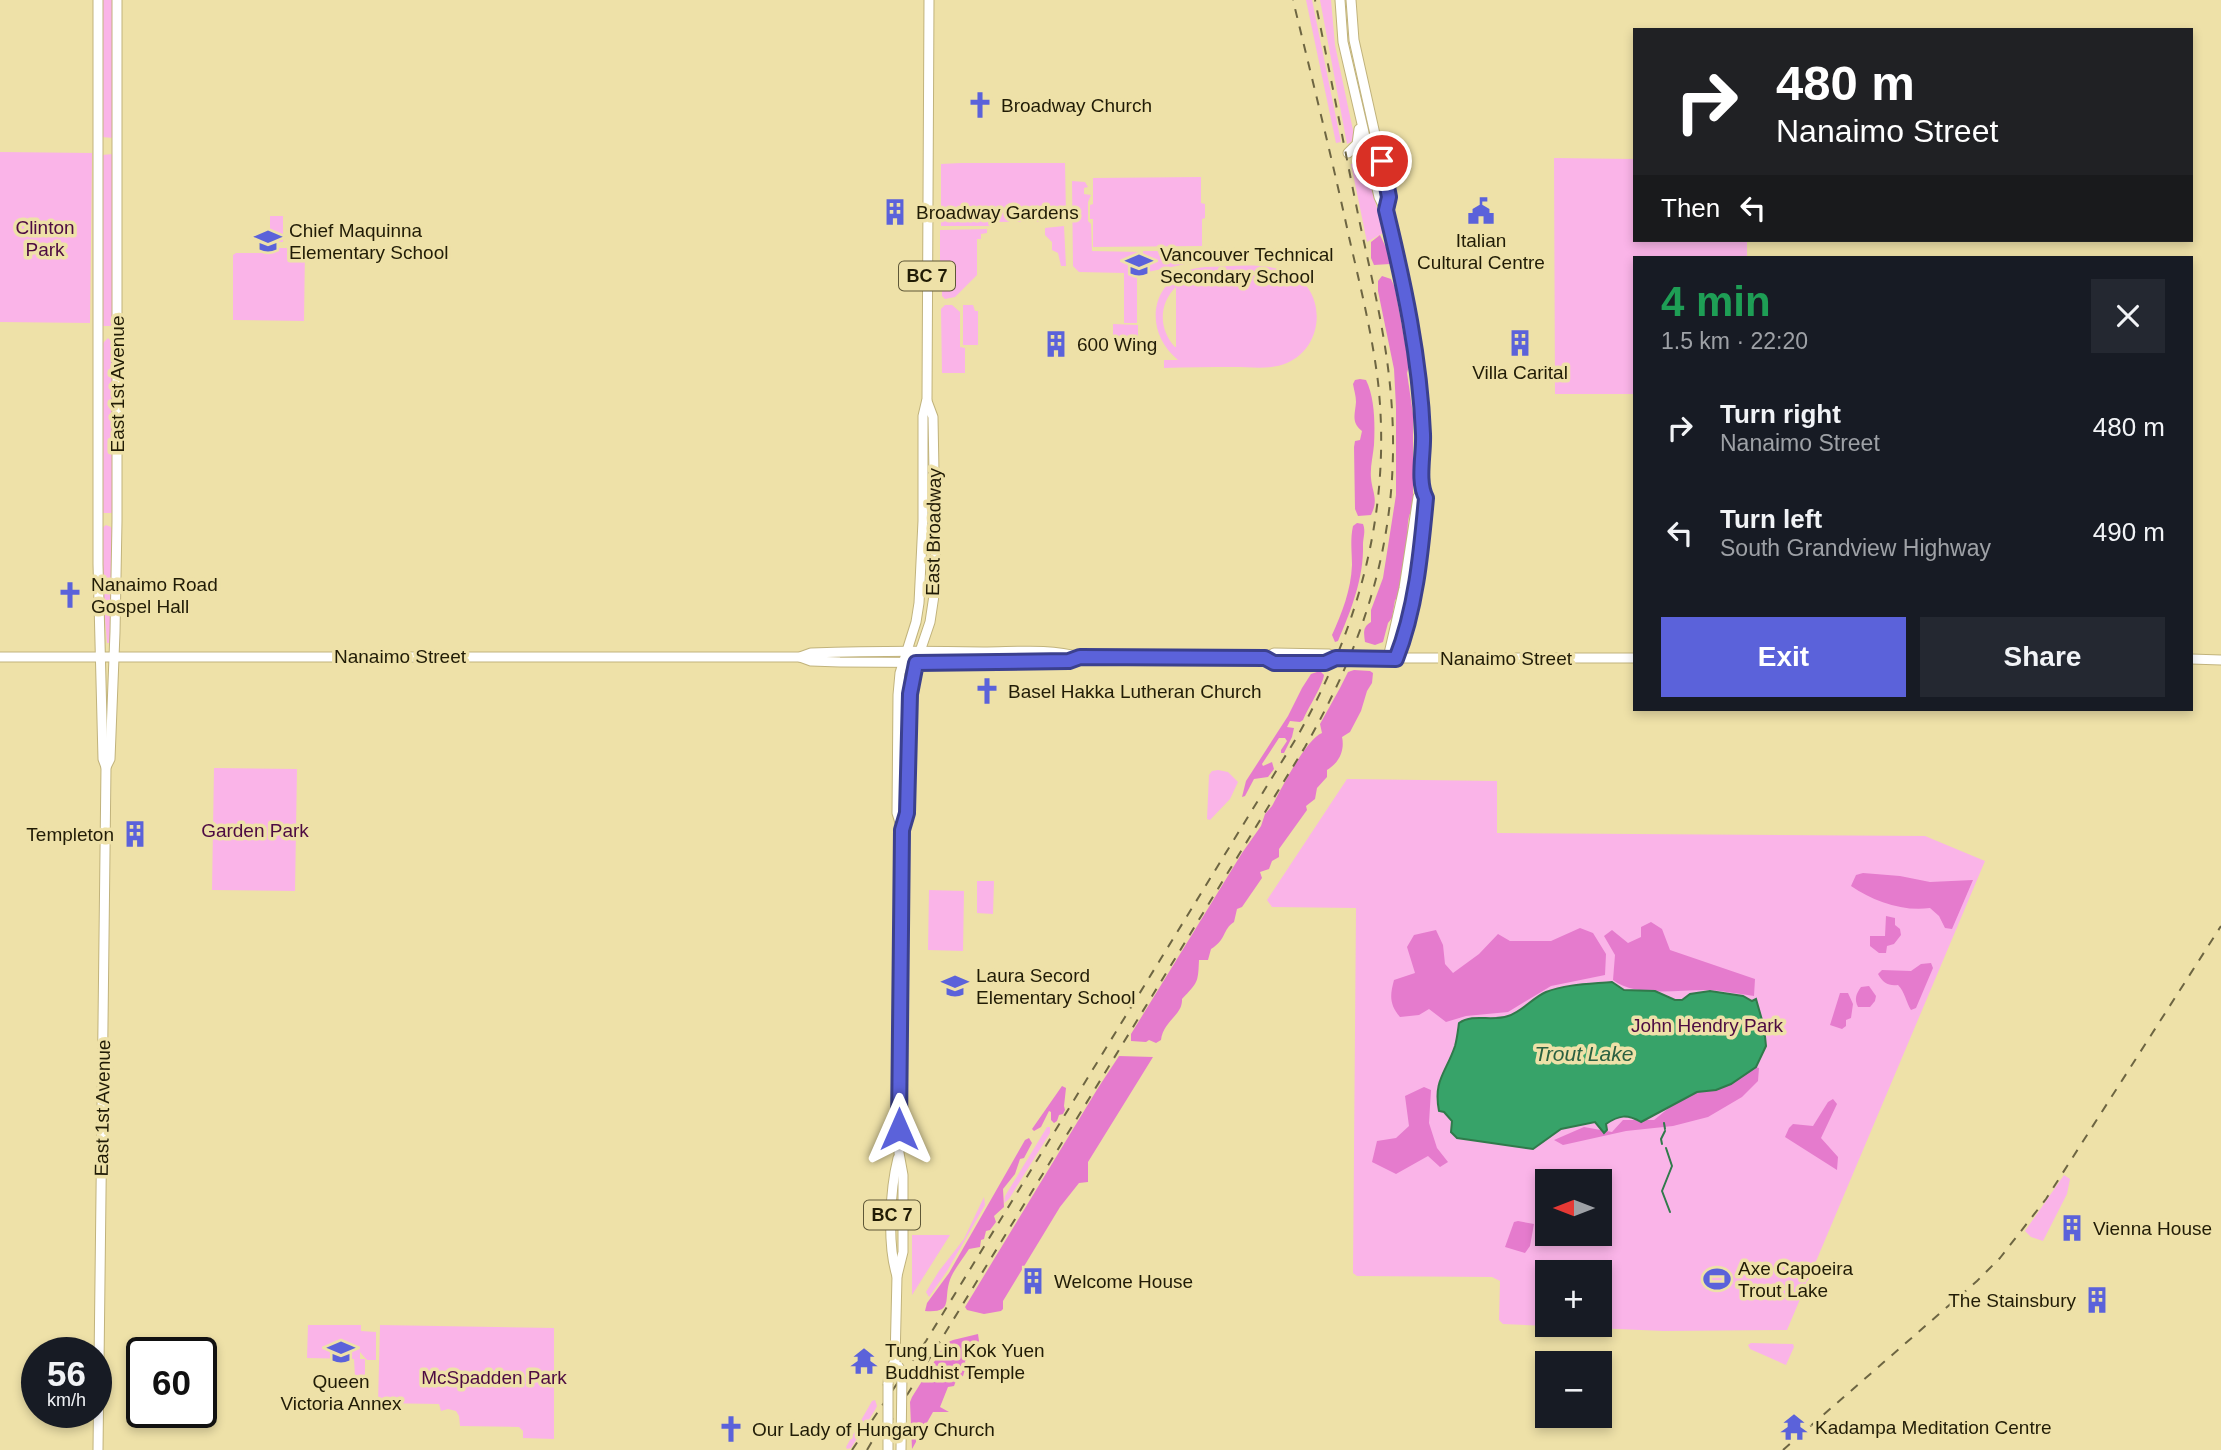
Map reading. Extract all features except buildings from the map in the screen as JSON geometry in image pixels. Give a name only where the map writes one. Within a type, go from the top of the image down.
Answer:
[{"type":"main road","name":"East 1st Avenue","points":[[98,0],[98,493],[103,759],[106,767],[98,1450]]},
{"type":"main road","name":"East 1st Avenue","points":[[106,767],[110,759],[117,533],[117,0]]},
{"type":"main road","name":"East Broadway","points":[[902,830],[897,813],[897,718],[900,673],[919,603],[923,520],[923,416],[927,399],[929,0]]},
{"type":"main road","points":[[1340,0],[1341,22],[1358,106],[1379,197],[1386,210],[1417,356],[1422,398],[1422,491],[1418,497],[1392,659]]},
{"type":"main road","points":[[1351,0],[1354,40],[1389,197],[1386,210]]},
{"type":"main road","points":[[1348,152],[1359,140],[1358,106]]},
{"type":"main road","name":"East Broadway","points":[[901,1450],[902,1372],[897,1364],[897,1276],[891,1252],[894,1175],[899,1153],[902,830],[907,813],[910,694],[916,663],[930,622],[936,582],[933,417],[927,399]]},
{"type":"main road","name":"Nanaimo Street","points":[[0,657],[800,657],[811,653],[921,651],[1068,653],[1080,657],[1265,658],[1274,653],[1330,658],[1392,659],[1633,658]]},
{"type":"main road","name":"Nanaimo Street","points":[[800,657],[811,662],[903,663],[1069,661],[1080,657]]},
{"type":"main road","points":[[2193,659],[2221,660]]},
{"type":"main road","name":"East Broadway","points":[[888,1450],[888,1372],[897,1364]]},
{"type":"green space","points":[[102,0],[113,0],[113,138],[102,137]]},
{"type":"green space","points":[[1306,0],[1312,0],[1341,142],[1336,143]]},
{"type":"green space","points":[[1320,0],[1331,0],[1335,45],[1354,135],[1353,141],[1347,144]]},
{"type":"green space","name":"Clinton Park","points":[[0,152],[92,153],[90,323],[0,322]]},
{"type":"green space","points":[[113,154],[113,326],[102,326],[102,155]]},
{"type":"green space","points":[[1554,158],[1633,159],[1633,242],[1747,242],[1747,256],[1633,256],[1633,394],[1555,394]]},
{"type":"green space","points":[[1065,163],[1064,221],[995,222],[994,226],[941,226],[941,164]]},
{"type":"green space","points":[[1351,164],[1364,164],[1368,171],[1383,233],[1367,242]]},
{"type":"green space","points":[[1201,177],[1201,203],[1205,204],[1202,246],[1093,247],[1090,205],[1093,204],[1093,178]]},
{"type":"green space","points":[[1072,181],[1085,182],[1088,187],[1084,188],[1084,194],[1091,195],[1088,202],[1088,221],[1091,224],[1092,251],[1140,252],[1140,273],[1137,273],[1137,323],[1124,323],[1124,273],[1079,272],[1073,266]]},
{"type":"green space","points":[[270,216],[283,216],[283,242],[270,242]]},
{"type":"green space","points":[[1064,226],[1066,266],[1061,266],[1058,253],[1052,250],[1052,242],[1045,235],[1045,228]]},
{"type":"green space","points":[[987,229],[987,233],[981,234],[981,239],[977,239],[977,275],[955,297],[945,299],[940,283],[940,230]]},
{"type":"green space","points":[[269,248],[305,248],[304,321],[233,320],[233,255],[269,253]]},
{"type":"green space","points":[[1223,250],[1233,254],[1143,273],[1143,251]]},
{"type":"green space","points":[[1256,266],[1276,268],[1299,278],[1309,289],[1315,302],[1315,330],[1309,343],[1300,355],[1274,367],[1164,368],[1164,360],[1178,360],[1158,333],[1157,303],[1163,290],[1173,279],[1187,271],[1205,267]],"holes":[[[1176,287],[1176,347],[1166,333],[1163,317],[1166,301]]]},
{"type":"green space","points":[[945,305],[952,305],[960,312],[960,347],[965,348],[965,373],[942,373],[941,309]]},
{"type":"green space","points":[[963,305],[973,305],[975,311],[978,311],[978,345],[963,345]]},
{"type":"green space","points":[[1113,324],[1138,325],[1138,338],[1113,338]]},
{"type":"green space","points":[[108,338],[113,343],[112,513],[102,513],[102,344]]},
{"type":"green space","points":[[106,525],[112,530],[110,643],[107,643],[101,570],[102,528]]},
{"type":"green space","name":"Garden Park","points":[[214,768],[297,769],[295,891],[212,890]]},
{"type":"green space","points":[[1218,770],[1228,772],[1238,782],[1230,799],[1210,820],[1207,819],[1209,775]]},
{"type":"green space","name":"John Hendry Park","points":[[1347,779],[1497,781],[1497,833],[1925,836],[1985,861],[1787,1330],[1612,1329],[1612,1260],[1535,1260],[1535,1325],[1503,1324],[1499,1320],[1500,1281],[1492,1277],[1357,1276],[1353,1273],[1356,908],[1272,907],[1267,900]]},
{"type":"green space","points":[[977,881],[994,881],[993,914],[977,913]]},
{"type":"green space","points":[[929,890],[964,891],[963,951],[928,950]]},
{"type":"green space","points":[[1047,1127],[1050,1127],[1050,1133],[1004,1203],[1005,1196]]},
{"type":"green space","points":[[2064,1175],[2070,1179],[2067,1194],[2043,1241],[2031,1237],[2025,1231]]},
{"type":"green space","points":[[984,1197],[985,1205],[929,1297],[926,1292],[964,1239]]},
{"type":"green space","points":[[912,1235],[950,1235],[912,1295]]},
{"type":"green space","points":[[308,1325],[361,1325],[361,1331],[376,1332],[376,1360],[367,1360],[360,1352],[360,1359],[365,1359],[365,1377],[355,1377],[354,1359],[307,1358]]},
{"type":"green space","name":"McSpadden Park","points":[[380,1325],[554,1328],[554,1439],[523,1438],[523,1431],[519,1427],[460,1426],[456,1411],[441,1411],[439,1404],[378,1403]]},
{"type":"green space","points":[[1793,1344],[1794,1347],[1786,1365],[1750,1349],[1748,1345]]},
{"type":"green space","points":[[875,1400],[875,1410],[851,1448],[847,1449],[872,1401]]},
{"type":"shaded area","points":[[1380,235],[1391,258],[1390,264],[1374,265],[1371,258],[1371,242]]},
{"type":"shaded area","points":[[1382,276],[1391,279],[1395,288],[1409,366],[1407,373],[1413,414],[1413,507],[1408,522],[1399,597],[1395,600],[1383,642],[1375,645],[1365,642],[1364,631],[1371,622],[1371,610],[1383,578],[1396,495],[1394,369],[1378,291],[1378,281]]},
{"type":"shaded area","points":[[1360,379],[1366,380],[1373,403],[1371,474],[1375,500],[1371,515],[1358,516],[1355,509],[1354,447],[1355,441],[1360,440],[1362,431],[1355,421],[1356,400],[1353,384]]},
{"type":"shaded area","points":[[1357,523],[1363,524],[1364,530],[1359,582],[1338,641],[1335,642],[1332,635],[1348,592],[1352,565],[1352,531]]},
{"type":"shaded area","points":[[1354,670],[1373,673],[1372,683],[1350,732],[1342,737],[1340,756],[1327,770],[1327,777],[1317,788],[1315,799],[1306,806],[1307,810],[1279,849],[1279,857],[1272,861],[1269,869],[1260,872],[1262,878],[1242,907],[1237,909],[1234,922],[1220,942],[1211,949],[1208,960],[1199,960],[1196,982],[1182,999],[1161,1040],[1156,1043],[1149,1040],[1131,1041],[1131,1034],[1261,826],[1265,814],[1294,765],[1322,733],[1320,724],[1348,672]]},
{"type":"shaded area","points":[[1320,671],[1324,675],[1323,679],[1303,720],[1290,721],[1287,727],[1294,728],[1284,753],[1281,753],[1281,750],[1287,741],[1285,738],[1279,738],[1262,764],[1263,766],[1272,762],[1274,769],[1268,777],[1254,779],[1242,797],[1246,781],[1288,716],[1302,688],[1311,674]]},
{"type":"shaded area","points":[[1863,873],[1930,882],[1973,880],[1952,929],[1945,928],[1939,916],[1930,908],[1889,904],[1851,886],[1856,875]]},
{"type":"shaded area","points":[[1886,916],[1895,918],[1895,925],[1900,929],[1901,935],[1894,944],[1887,946],[1886,953],[1879,953],[1870,946],[1870,936],[1885,936]]},
{"type":"shaded area","points":[[1651,922],[1662,929],[1670,950],[1755,979],[1754,996],[1710,990],[1646,991],[1623,986],[1613,980],[1615,955],[1604,936],[1612,930],[1628,943],[1641,937],[1641,927]]},
{"type":"shaded area","points":[[1580,928],[1593,933],[1606,954],[1605,975],[1551,986],[1508,1012],[1466,1016],[1446,1022],[1429,1009],[1419,1015],[1400,1017],[1392,1004],[1394,980],[1415,973],[1407,947],[1414,935],[1436,930],[1443,945],[1445,964],[1453,973],[1479,954],[1498,934],[1510,941],[1551,941]]},
{"type":"shaded area","points":[[1931,963],[1933,968],[1916,1008],[1911,1010],[1898,985],[1886,983],[1878,974],[1882,970],[1911,971],[1921,964]]},
{"type":"shaded area","points":[[1869,986],[1876,996],[1875,1001],[1870,1007],[1858,1007],[1858,992],[1861,987]]},
{"type":"shaded area","points":[[1840,993],[1848,993],[1853,1004],[1851,1018],[1846,1020],[1846,1026],[1842,1029],[1830,1025]]},
{"type":"shaded area","points":[[1119,1056],[1153,1057],[1088,1162],[1088,1182],[1079,1183],[1060,1207],[1003,1301],[1003,1309],[984,1314],[967,1310],[965,1307]]},
{"type":"shaded area","points":[[1739,1062],[1759,1068],[1758,1081],[1742,1097],[1708,1117],[1673,1126],[1626,1131],[1563,1145],[1554,1140],[1584,1127],[1612,1132],[1623,1120],[1654,1120],[1696,1086]]},
{"type":"shaded area","points":[[1062,1086],[1066,1088],[1063,1114],[1059,1115],[1054,1123],[1049,1111],[1041,1127],[1034,1131],[1032,1129]]},
{"type":"shaded area","points":[[1424,1087],[1431,1090],[1429,1123],[1437,1148],[1448,1162],[1440,1167],[1428,1156],[1396,1174],[1372,1162],[1377,1141],[1396,1138],[1409,1126],[1405,1096]]},
{"type":"shaded area","points":[[1833,1099],[1837,1104],[1821,1138],[1838,1157],[1837,1170],[1785,1137],[1793,1124],[1813,1126],[1828,1102]]},
{"type":"shaded area","points":[[1029,1138],[1032,1143],[1024,1158],[1020,1159],[1015,1174],[1003,1189],[1004,1207],[994,1216],[996,1222],[986,1231],[980,1247],[969,1249],[955,1270],[949,1283],[944,1308],[925,1311],[927,1303],[949,1273],[1025,1140]]},
{"type":"shaded area","points":[[1514,1222],[1534,1224],[1530,1246],[1525,1253],[1505,1247]]},
{"type":"shaded area","points":[[978,1334],[979,1341],[974,1346],[971,1357],[965,1361],[963,1376],[957,1378],[954,1386],[948,1387],[940,1407],[949,1412],[933,1412],[912,1449],[912,1397],[946,1343]]},
{"type":"water","name":"Trout Lake","points":[[1612,982],[1624,990],[1655,991],[1675,1000],[1710,991],[1743,996],[1752,1001],[1756,999],[1766,1046],[1756,1067],[1731,1084],[1716,1090],[1697,1092],[1641,1122],[1619,1117],[1606,1124],[1607,1130],[1604,1133],[1595,1122],[1561,1129],[1533,1149],[1457,1138],[1451,1132],[1452,1121],[1444,1112],[1439,1111],[1438,1092],[1441,1077],[1455,1046],[1459,1023],[1471,1019],[1508,1016],[1554,989]]},
{"type":"waterway","points":[[1664,1123],[1665,1129]]},
{"type":"waterway","points":[[1662,1144],[1665,1131]]},
{"type":"waterway","points":[[1666,1148],[1672,1166],[1662,1191],[1670,1212]]},
{"type":"railway","points":[[852,1450],[926,1341],[1297,737],[1319,696],[1354,610],[1375,521],[1380,476],[1378,382],[1361,291],[1293,0]]},
{"type":"railway","points":[[888,1426],[1305,747],[1329,703],[1366,614],[1387,523],[1392,475],[1393,427],[1389,376],[1380,317],[1315,0]]},
{"type":"railway","points":[[1783,1450],[2000,1258],[2046,1199],[2221,926]]},
{"type":"railway","points":[[867,1450],[888,1414]]},
{"type":"place","name":"Broadway Church","points":[[980,105]]},
{"type":"place","name":"Italian Cultural Centre","points":[[1481,211]]},
{"type":"place","name":"Broadway Gardens","points":[[895,212]]},
{"type":"place","name":"Chief Maquinna Elementary School","points":[[268,241]]},
{"type":"place","name":"Vancouver Technical Secondary School","points":[[1139,265]]},
{"type":"place","name":"Villa Carital","points":[[1520,343]]},
{"type":"place","name":"600 Wing","points":[[1056,344]]},
{"type":"place","name":"Nanaimo Road Gospel Hall","points":[[70,595]]},
{"type":"place","name":"Basel Hakka Lutheran Church","points":[[987,691]]},
{"type":"place","name":"Templeton","points":[[135,834]]},
{"type":"place","name":"Laura Secord Elementary School","points":[[955,986]]},
{"type":"place","name":"Vienna House","points":[[2072,1228]]},
{"type":"place","name":"Axe Capoeira Trout Lake","points":[[1717,1279]]},
{"type":"place","name":"Welcome House","points":[[1033,1281]]},
{"type":"place","name":"The Stainsbury","points":[[2097,1300]]},
{"type":"place","name":"Queen Victoria Annex","points":[[341,1352]]},
{"type":"place","name":"Tung Lin Kok Yuen Buddhist Temple","points":[[864,1361]]},
{"type":"place","name":"Kadampa Meditation Centre","points":[[1794,1427]]},
{"type":"place","name":"Our Lady of Hungary Church","points":[[731,1429]]},
{"type":"route","points":[[899,1129],[902,830],[907,813],[910,694],[916,663],[1069,661],[1080,657],[1265,658],[1274,663],[1325,663],[1336,658],[1396,659],[1402,644],[1414,588],[1426,498],[1422,491],[1424,445],[1417,356],[1386,210],[1389,197],[1382,161]]}]
